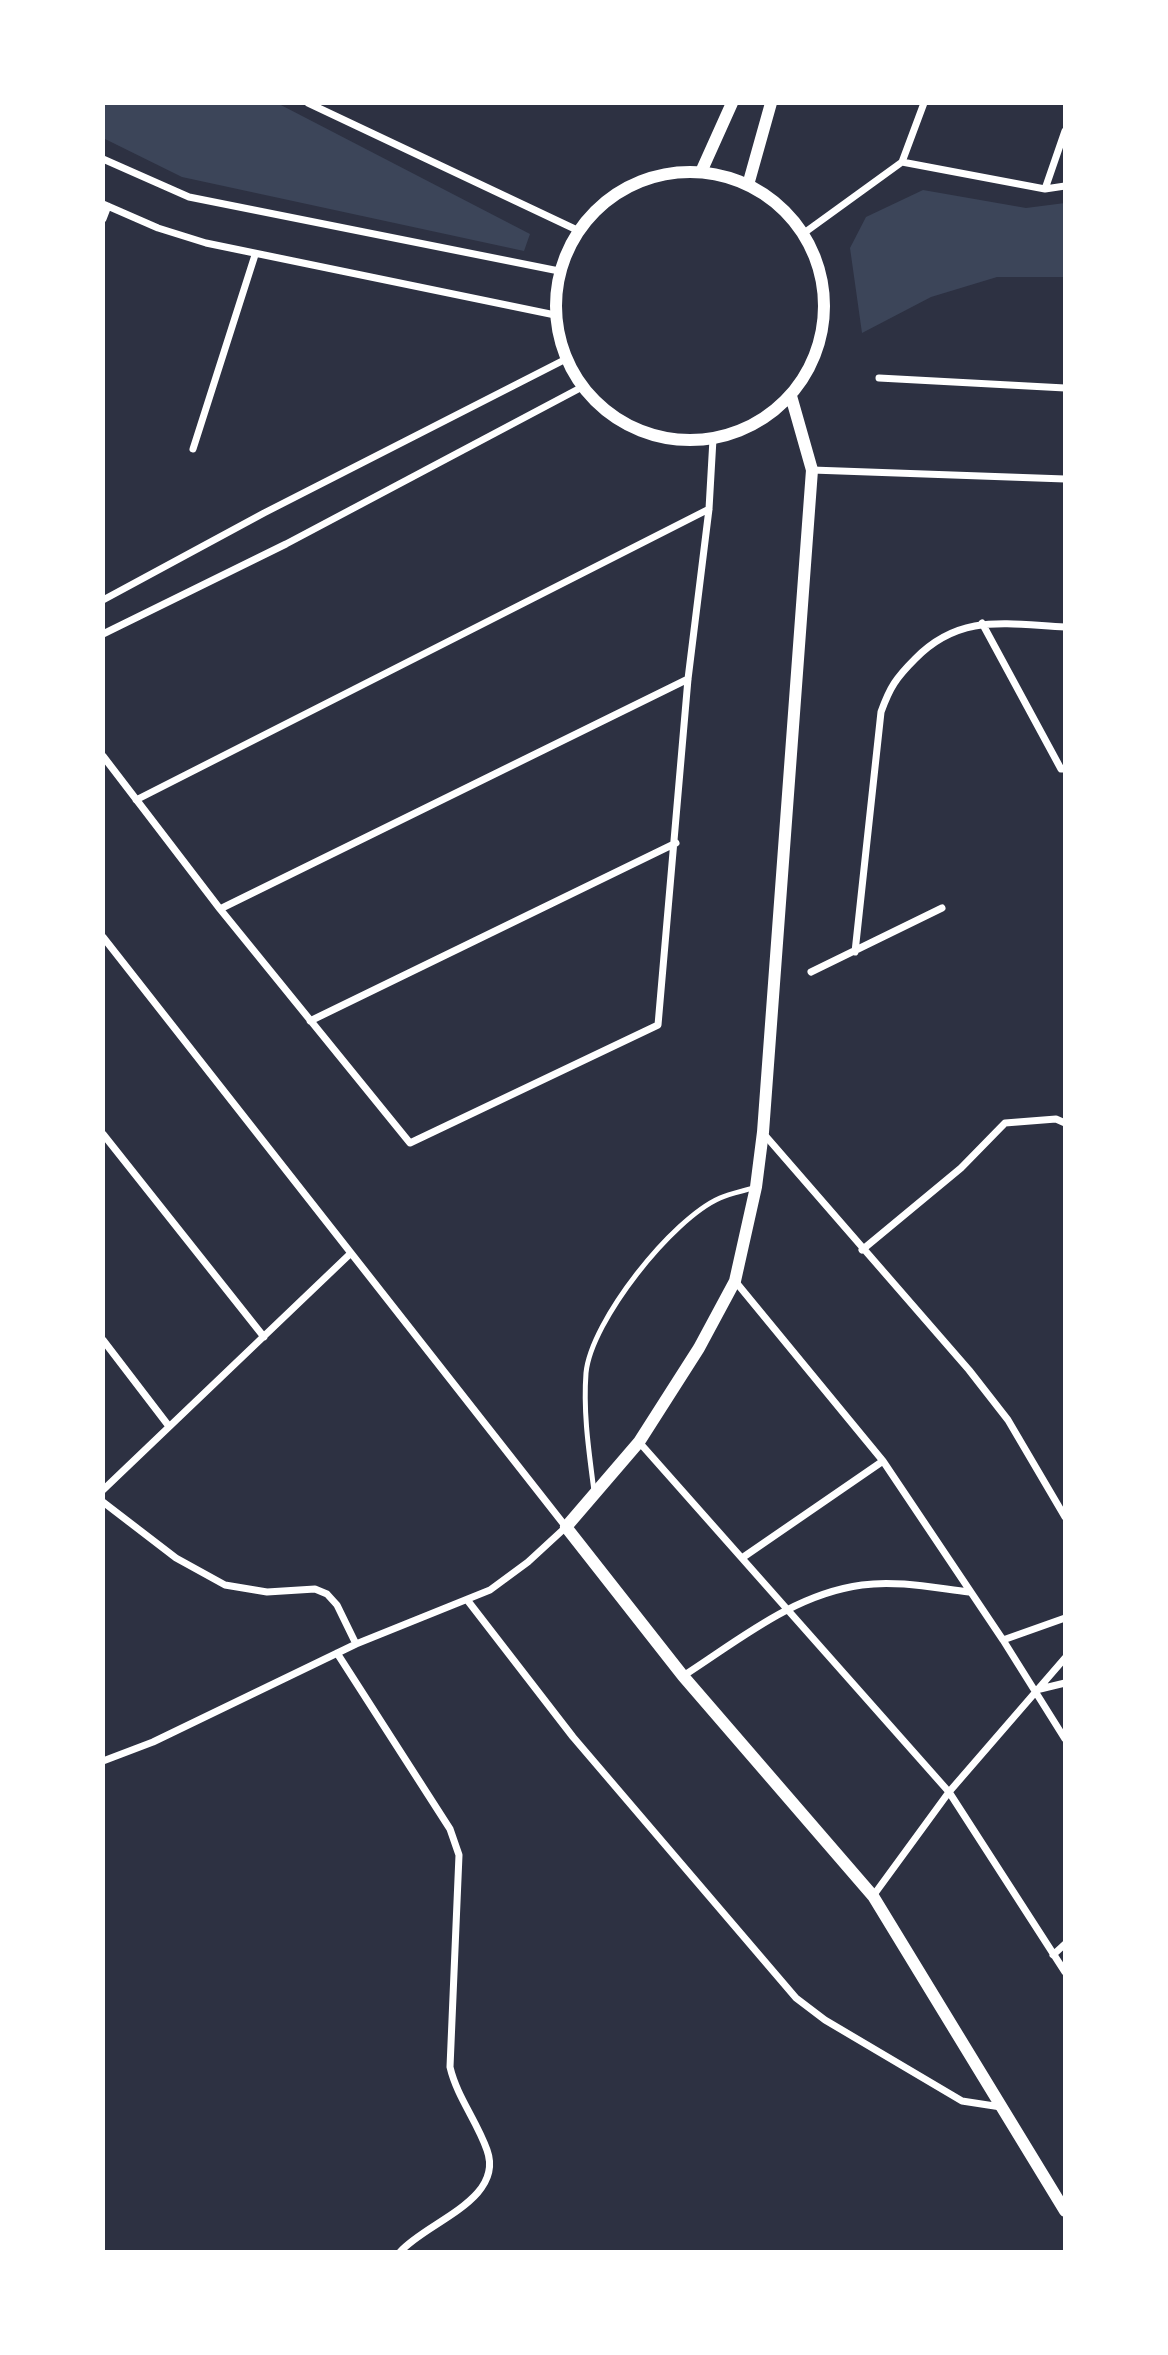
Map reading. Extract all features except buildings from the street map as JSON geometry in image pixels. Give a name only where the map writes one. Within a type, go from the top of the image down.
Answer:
[{"type":"street","points":[[309,103],[578,230]]},
{"type":"street","points":[[701,172],[732,103]]},
{"type":"street","points":[[748,186],[771,103]]},
{"type":"street","points":[[804,233],[902,162],[924,103]]},
{"type":"street","points":[[1045,189],[1065,131]]},
{"type":"street","points":[[103,159],[189,197],[559,271]]},
{"type":"street","points":[[902,162],[1045,189],[1065,186]]},
{"type":"street","points":[[701,172],[737,179],[775,200],[804,233],[822,274],[825,317],[815,360],[791,396],[756,424],[713,439],[669,439],[626,424],[591,397],[566,359],[555,316],[559,271],[578,230],[608,197],[648,177],[701,172]]},
{"type":"street","points":[[103,219],[105,205],[158,228],[255,254],[555,316]]},
{"type":"street","points":[[193,449],[255,254]]},
{"type":"street","points":[[103,600],[264,513],[566,359]]},
{"type":"street","points":[[879,378],[1065,388]]},
{"type":"street","points":[[103,634],[286,544],[584,386]]},
{"type":"street","points":[[103,1761],[153,1742],[356,1644],[468,1601],[490,1590],[528,1562],[566,1527],[639,1442],[672,1393],[735,1281],[756,1187],[763,1132],[812,470],[791,396]]},
{"type":"street","points":[[103,756],[220,909],[410,1143],[658,1025],[676,843],[688,679],[709,509],[713,439]]},
{"type":"street","points":[[812,470],[1065,479]]},
{"type":"street","points":[[136,800],[709,509]]},
{"type":"street","points":[[982,623],[1061,769],[1065,769]]},
{"type":"street","points":[[855,952],[881,712],[891,683],[929,644],[951,630],[982,623],[1065,627]]},
{"type":"street","points":[[220,909],[688,679]]},
{"type":"street","points":[[310,1021],[676,843]]},
{"type":"street","points":[[811,972],[942,908]]},
{"type":"street","points":[[103,937],[683,1676],[873,1896],[1065,2211]]},
{"type":"street","points":[[862,1250],[961,1168],[1005,1123],[1056,1119],[1065,1122]]},
{"type":"street","points":[[763,1132],[862,1250],[948,1345],[1008,1420],[1065,1517]]},
{"type":"street","points":[[103,1134],[264,1337]]},
{"type":"street","points":[[103,1490],[351,1253]]},
{"type":"street","points":[[735,1281],[883,1461],[1036,1690],[1065,1739]]},
{"type":"street","points":[[103,1340],[168,1425]]},
{"type":"street","points":[[639,1442],[949,1792],[1065,1972]]},
{"type":"street","points":[[742,1558],[883,1461]]},
{"type":"street","points":[[103,1502],[176,1558],[225,1585],[267,1592],[316,1589],[327,1594],[337,1605],[356,1644]]},
{"type":"street","points":[[683,1676],[787,1609],[834,1590],[865,1584],[969,1592]]},
{"type":"street","points":[[468,1601],[573,1737],[796,1998],[825,2020],[962,2101],[1001,2107]]},
{"type":"street","points":[[1003,1640],[1065,1618]]},
{"type":"street","points":[[337,1653],[450,1829],[459,1855],[450,2067],[454,2084],[488,2152],[489,2173],[482,2191],[400,2252]]},
{"type":"street","points":[[873,1896],[949,1792],[1065,1658]]},
{"type":"street","points":[[1036,1690],[1065,1684]]},
{"type":"street","points":[[1053,1955],[1065,1944]]},
{"type":"lane","points":[[594,1494],[586,1418],[586,1370],[605,1320],[644,1263],[696,1213],[719,1198],[756,1187]]},
{"type":"shaded area","points":[[103,103],[277,103],[530,234],[524,251],[182,177],[103,138]]},
{"type":"shaded area","points":[[923,190],[1026,208],[1065,203],[1065,277],[997,277],[931,297],[862,333],[850,248],[866,217]]}]
